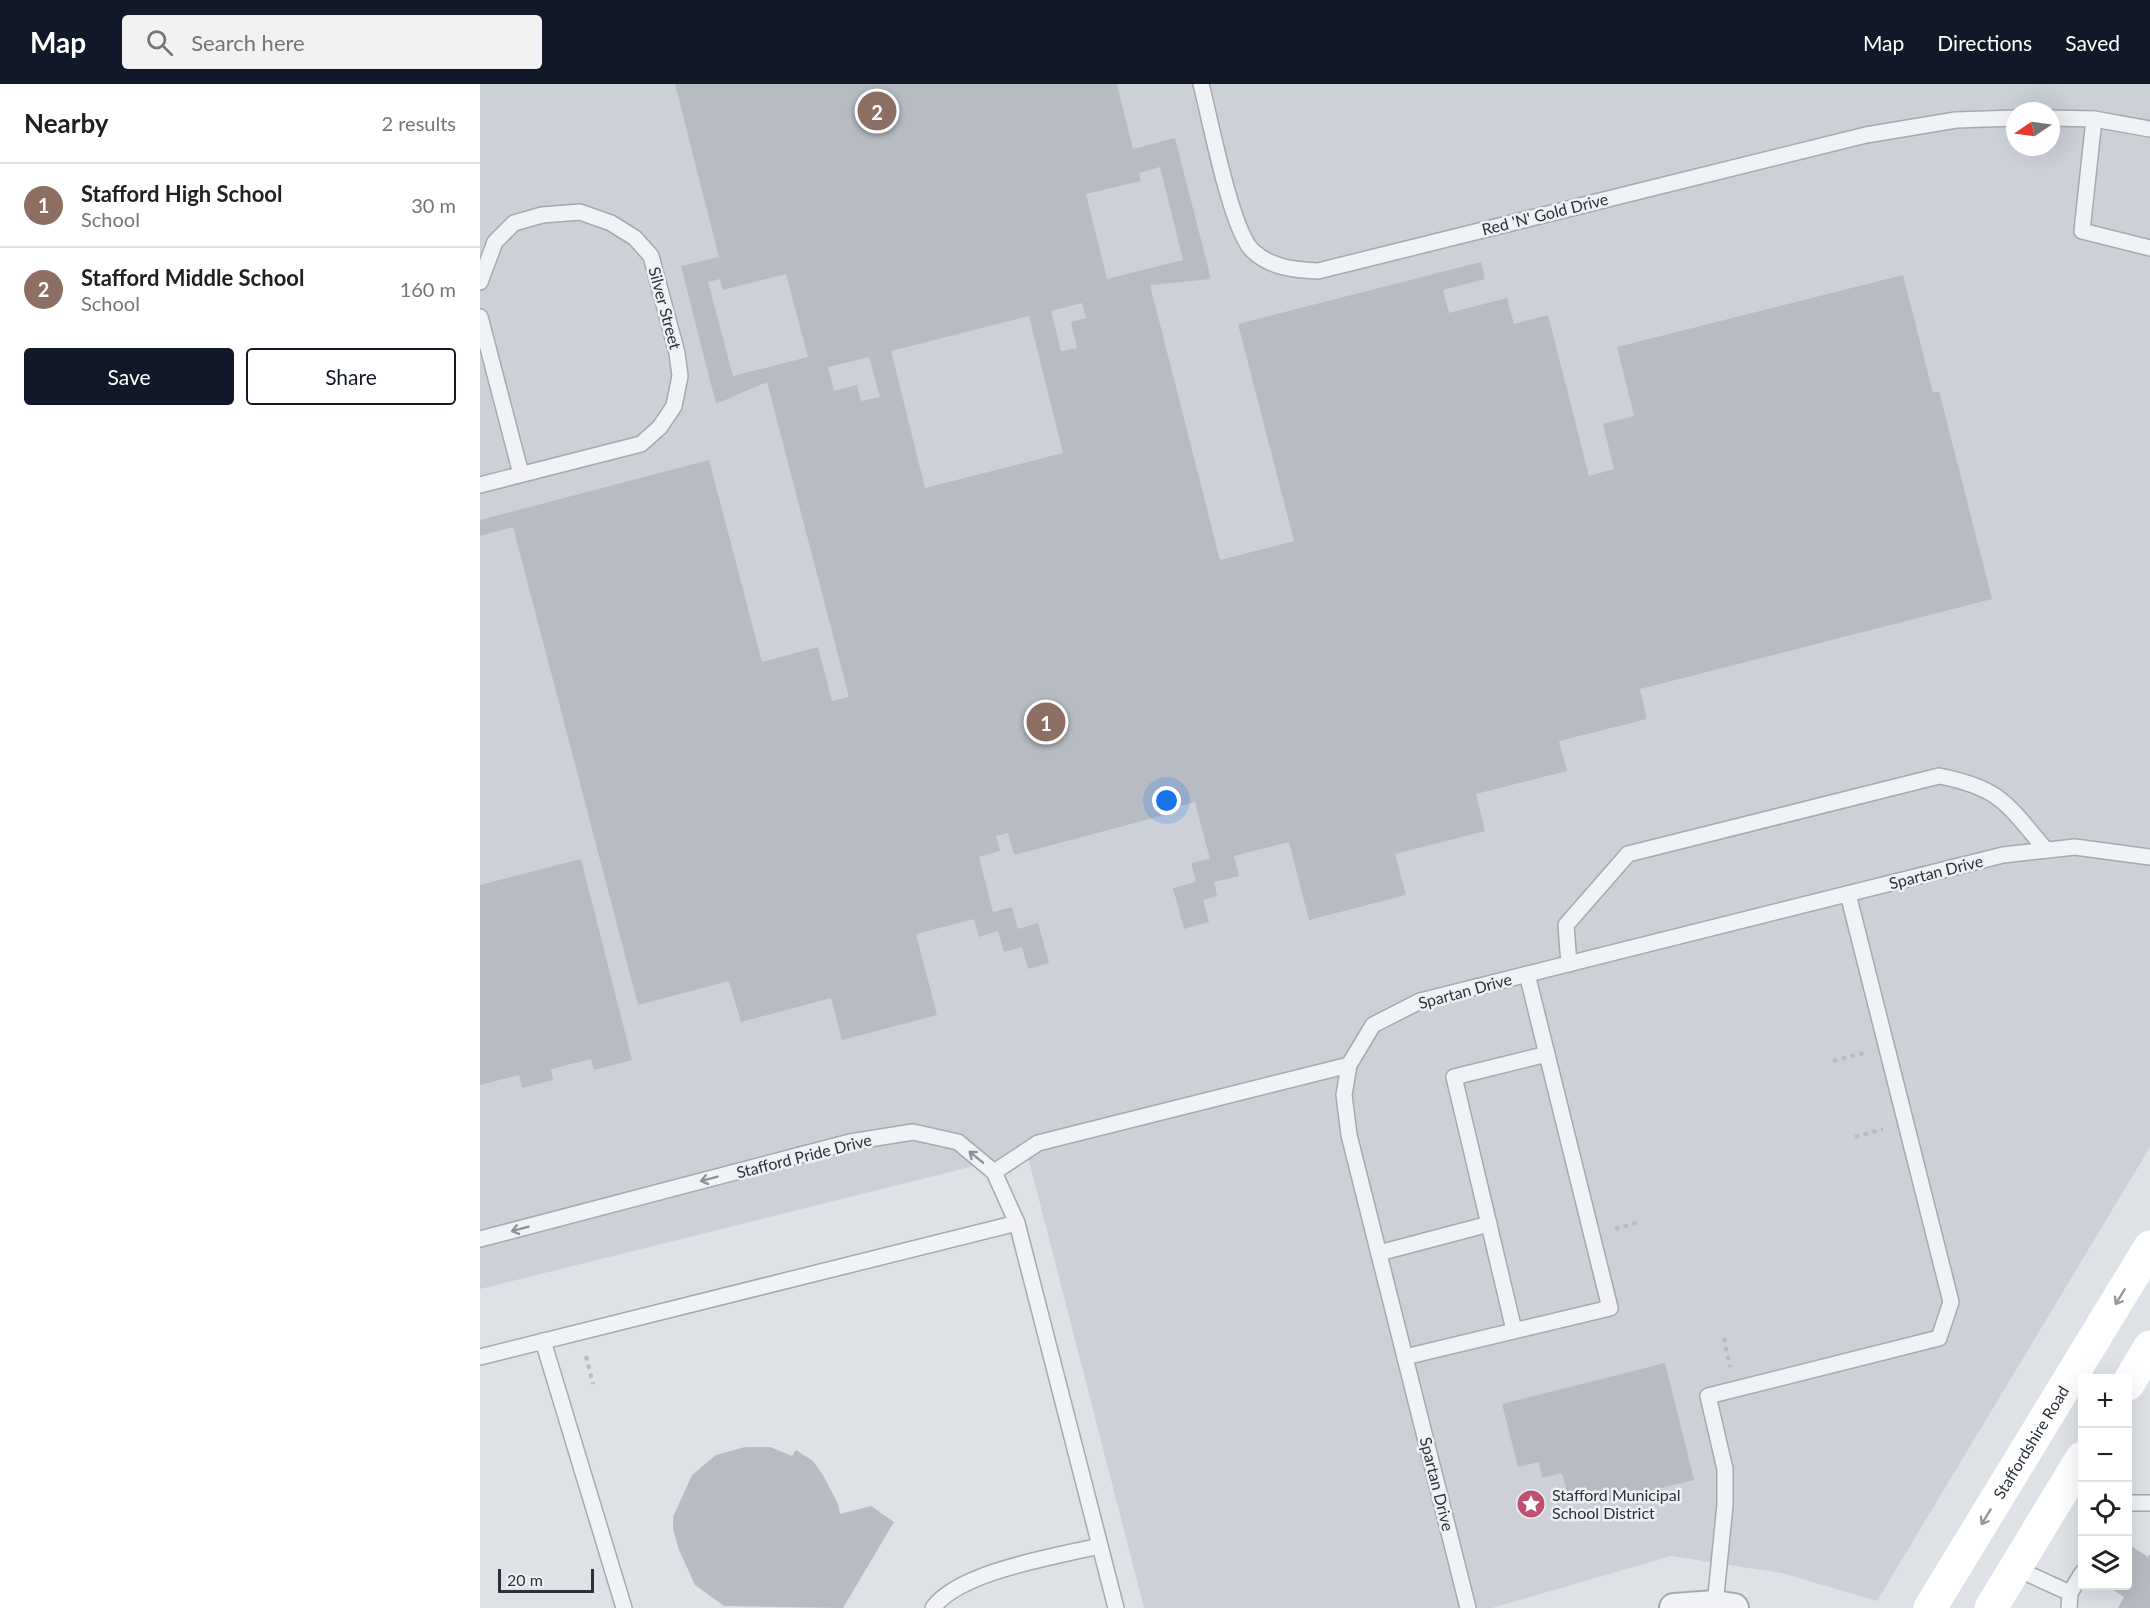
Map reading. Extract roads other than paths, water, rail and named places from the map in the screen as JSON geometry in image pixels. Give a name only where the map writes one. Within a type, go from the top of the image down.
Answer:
[{"type":"main road","name":"Staffordshire Road","points":[[1930,1608],[2150,1246]]},
{"type":"main road","points":[[2132,1376],[2150,1347]]},
{"type":"main road","points":[[1992,1608],[2016,1568],[2068,1493],[2078,1468]]},
{"type":"street","points":[[1674,1608],[1724,1607]]},
{"type":"lane","name":"Red 'N' Gold Drive","points":[[1201,84],[1237,225],[1253,251],[1285,269],[1318,272],[1866,135],[1956,120],[2006,118]]},
{"type":"lane","points":[[2060,118],[2094,119],[2150,129]]},
{"type":"lane","points":[[2094,119],[2082,231],[2150,248]]},
{"type":"lane","name":"Silver Street","points":[[480,282],[495,242],[514,223],[551,215],[580,212],[610,223],[634,238],[651,256],[677,352],[680,376],[674,405],[660,427],[641,444],[480,485]]},
{"type":"lane","points":[[480,317],[521,474]]},
{"type":"lane","points":[[1569,964],[1566,926],[1628,854],[1939,776],[1972,782],[2004,800],[2046,850]]},
{"type":"lane","name":"Spartan Drive","points":[[1468,1608],[1349,1135],[1344,1095],[1348,1065],[1374,1025],[1410,1006],[1527,974],[2002,855],[2075,847],[2150,857]]},
{"type":"lane","points":[[1724,1607],[1725,1469],[1708,1396],[1939,1338],[1951,1302],[1848,894]]},
{"type":"lane","points":[[1405,1357],[1610,1308],[1527,974]]},
{"type":"lane","points":[[1514,1330],[1454,1077],[1546,1054]]},
{"type":"lane","points":[[994,1172],[1038,1143],[1348,1065]]},
{"type":"lane","name":"Stafford Pride Drive","points":[[480,1239],[850,1142],[913,1132],[958,1142],[994,1172],[1017,1223],[1116,1608]]},
{"type":"lane","points":[[480,1357],[1017,1223]]},
{"type":"lane","points":[[1379,1253],[1489,1224]]},
{"type":"lane","points":[[543,1341],[624,1608]]},
{"type":"lane","points":[[2132,1503],[2150,1503]]},
{"type":"lane","points":[[933,1608],[939,1599],[971,1579],[1099,1546]]},
{"type":"lane","points":[[2016,1568],[2070,1601],[2078,1582]]},
{"type":"place","name":"Stafford Middle School","points":[[877,111]]},
{"type":"place","name":"Stafford High School","points":[[1046,722]]},
{"type":"place","name":"Stafford Municipal School District","points":[[1531,1504]]}]
